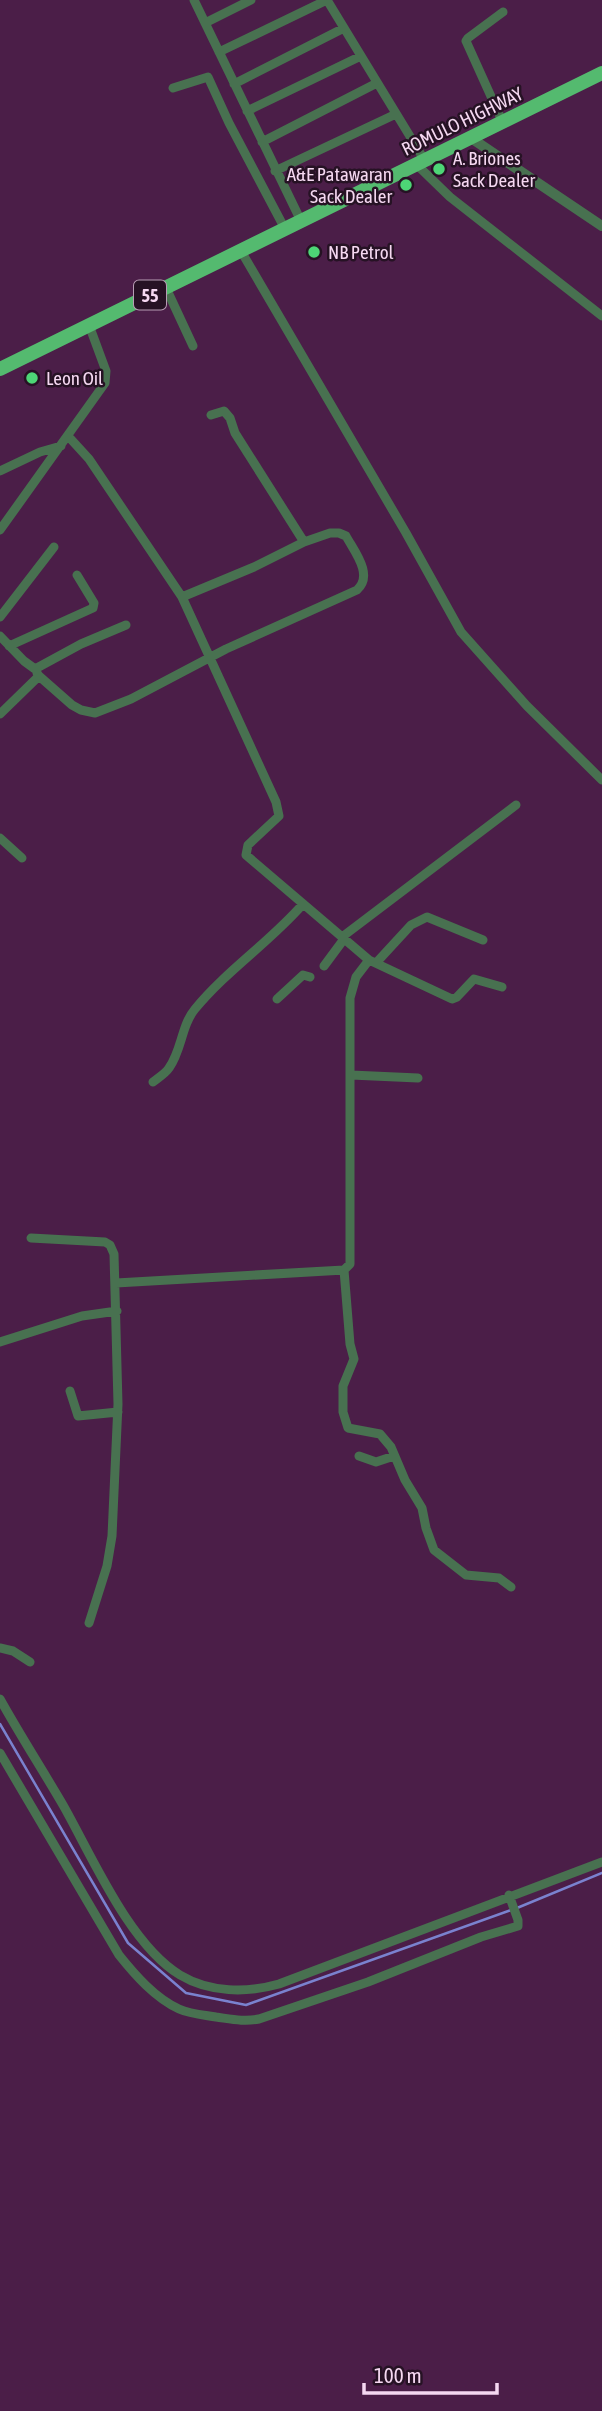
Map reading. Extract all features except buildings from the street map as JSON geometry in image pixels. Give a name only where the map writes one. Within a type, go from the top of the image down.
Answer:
[{"type":"highway","name":"ROMULO HIGHWAY","points":[[0,369],[602,73]]},
{"type":"street","points":[[194,0],[301,221]]},
{"type":"street","points":[[205,23],[251,0]]},
{"type":"street","points":[[219,52],[327,0],[396,114],[421,163],[450,197],[602,316]]},
{"type":"street","points":[[503,12],[466,41],[503,123]]},
{"type":"street","points":[[234,83],[344,28]]},
{"type":"street","points":[[247,111],[361,56]]},
{"type":"street","points":[[173,88],[208,77],[285,229]]},
{"type":"street","points":[[262,142],[377,83]]},
{"type":"street","points":[[275,172],[396,114]]},
{"type":"street","points":[[471,138],[602,226]]},
{"type":"street","points":[[241,251],[461,632],[527,706],[602,780]]},
{"type":"street","points":[[166,288],[193,346]]},
{"type":"street","points":[[0,530],[101,392],[108,375],[89,325]]},
{"type":"street","points":[[211,415],[223,411],[228,414],[235,433],[304,542]]},
{"type":"street","points":[[68,436],[89,459],[182,597],[279,811],[276,821],[248,845],[246,855],[373,961],[453,999],[474,979],[502,987]]},
{"type":"street","points":[[0,471],[40,452],[61,446]]},
{"type":"street","points":[[0,636],[24,662],[72,705],[95,713],[131,699],[362,586],[363,567],[346,536],[330,533],[182,597]]},
{"type":"street","points":[[0,617],[54,548]]},
{"type":"street","points":[[9,646],[93,608],[94,603],[77,575]]},
{"type":"street","points":[[0,714],[37,672],[81,644],[126,625]]},
{"type":"street","points":[[324,966],[343,938],[516,804]]},
{"type":"street","points":[[0,838],[22,858]]},
{"type":"street","points":[[153,1082],[169,1068],[186,1023],[194,1010],[284,926],[303,904]]},
{"type":"street","points":[[116,1283],[344,1270],[350,1264],[350,998],[356,977],[411,925],[427,917],[482,940]]},
{"type":"street","points":[[277,999],[303,975],[310,977]]},
{"type":"street","points":[[351,1074],[418,1078]]},
{"type":"street","points":[[31,1238],[105,1242],[110,1245],[114,1254],[118,1412],[112,1536],[107,1566],[89,1623]]},
{"type":"street","points":[[344,1270],[349,1344],[354,1359],[343,1386],[343,1412],[348,1428],[380,1434],[391,1447],[422,1508],[434,1550],[466,1575],[499,1578],[511,1587]]},
{"type":"street","points":[[0,1342],[82,1316],[117,1311]]},
{"type":"street","points":[[70,1391],[78,1416],[118,1412]]},
{"type":"street","points":[[359,1456],[376,1462],[394,1456]]},
{"type":"street","points":[[0,1648],[13,1651],[30,1662]]},
{"type":"street","points":[[0,1699],[63,1804],[122,1911],[153,1952],[169,1968],[194,1982],[237,1991],[252,1991],[279,1984],[510,1899],[602,1862]]},
{"type":"street","points":[[0,1753],[119,1955],[134,1974],[155,1992],[169,2003],[188,2012],[247,2021],[259,2019],[368,1982],[481,1937],[516,1927],[519,1924],[510,1899]]},
{"type":"waterway","points":[[0,1724],[128,1943],[186,1993],[246,2005],[511,1910]]},
{"type":"waterway","points":[[517,1908],[602,1873]]},
{"type":"place","name":"A. Briones Sack Dealer","points":[[439,169]]},
{"type":"place","name":"A&E Patawaran Sack Dealer","points":[[406,185]]},
{"type":"place","name":"NB Petrol","points":[[314,252]]},
{"type":"place","name":"Leon Oil","points":[[32,378]]}]
